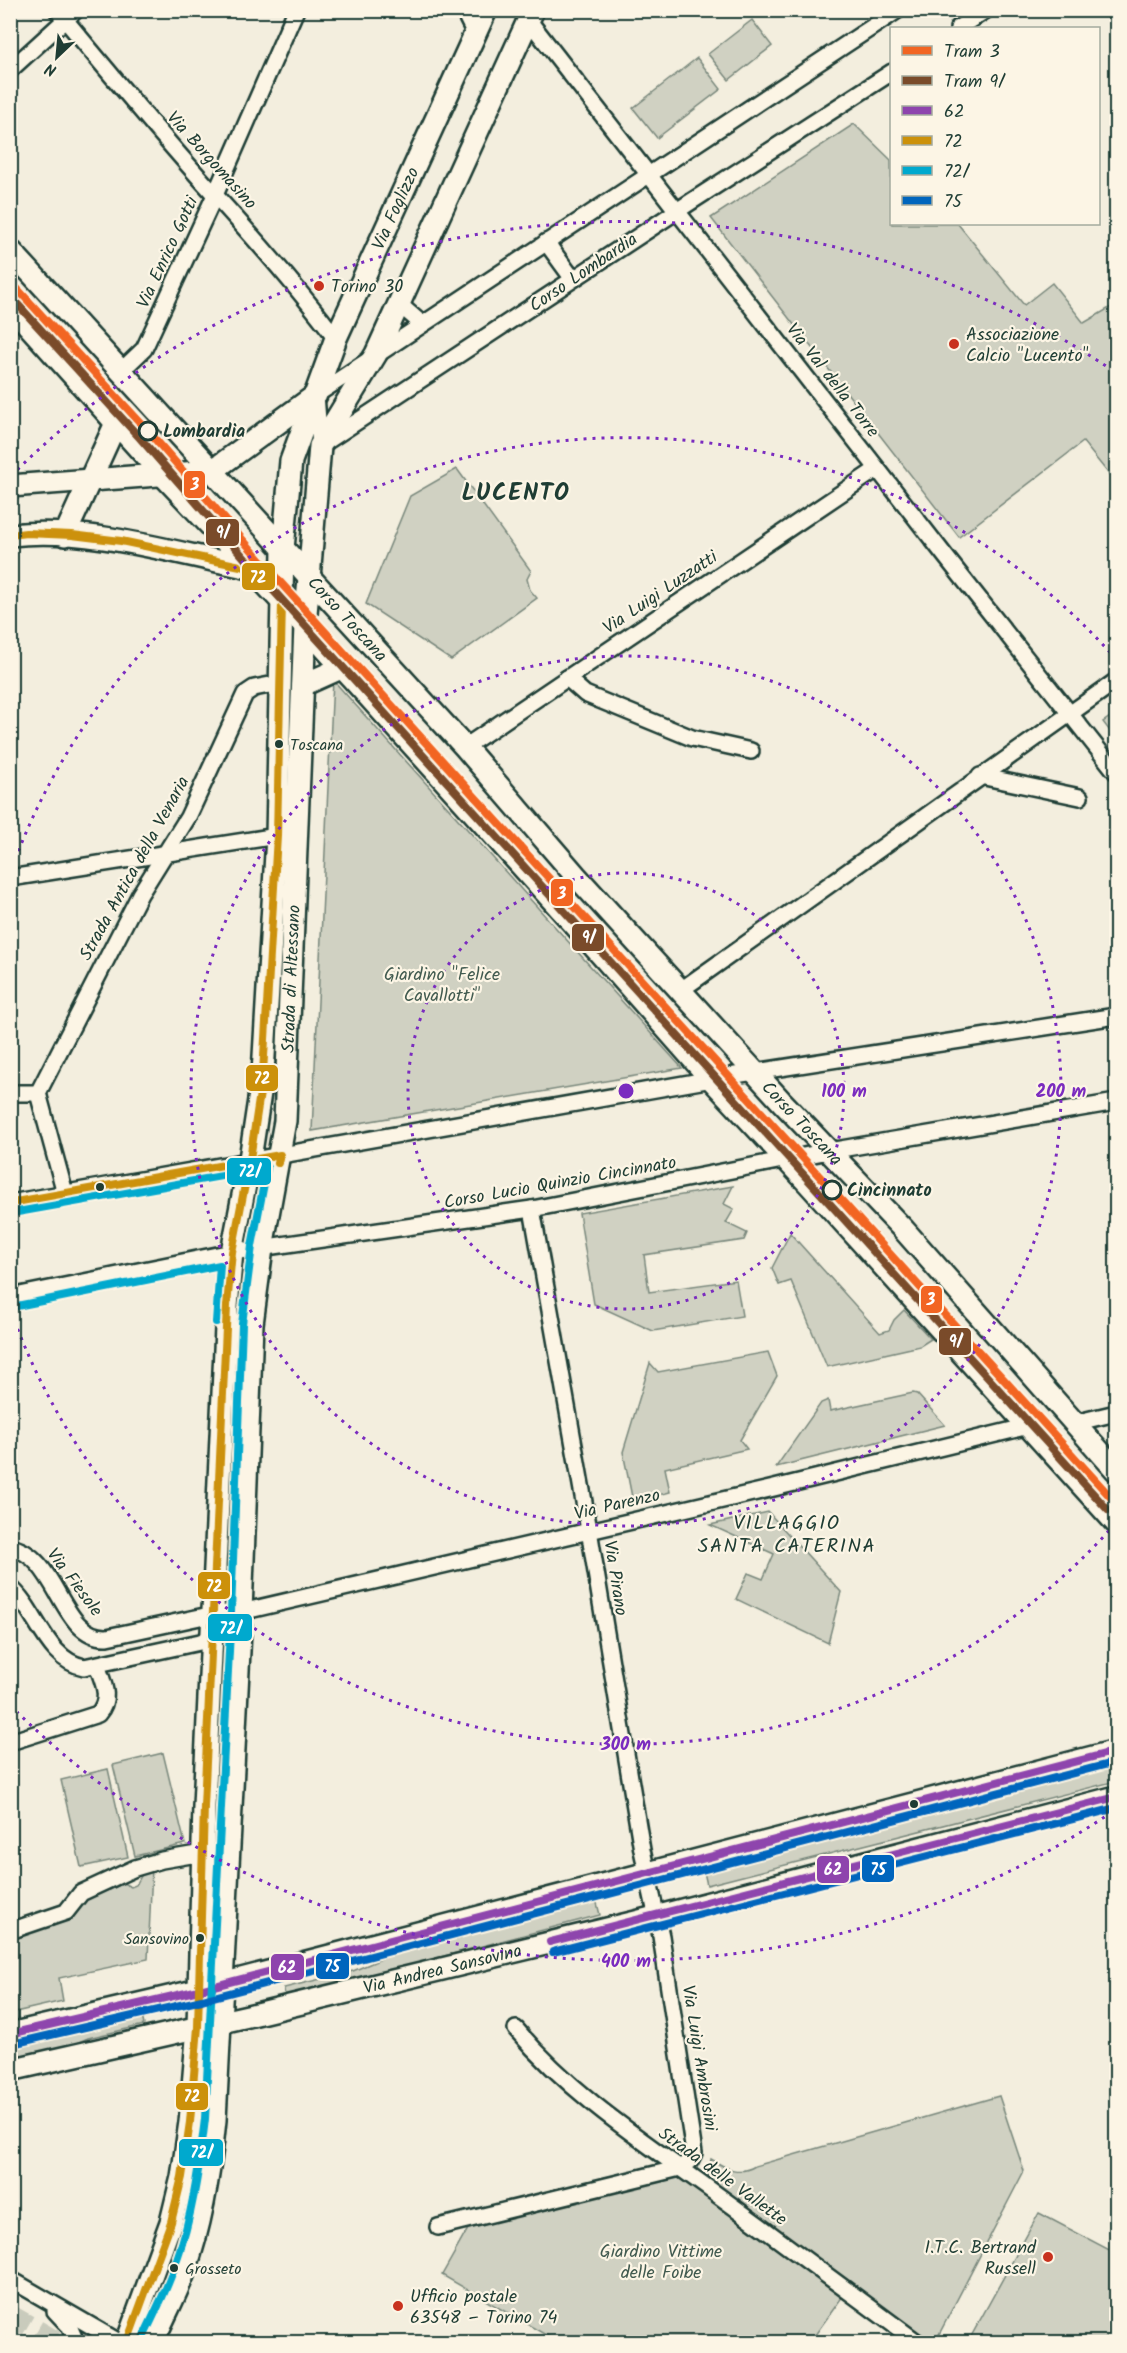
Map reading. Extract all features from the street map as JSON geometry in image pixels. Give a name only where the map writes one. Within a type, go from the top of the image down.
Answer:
[{"type":"street","name":"Via Enrico Gotti","points":[[121,371],[144,349],[296,10]]},
{"type":"street","points":[[463,10],[475,34]]},
{"type":"street","name":"Via Foglizzo","points":[[284,549],[291,461],[298,438],[336,338],[486,10]]},
{"type":"street","points":[[10,486],[212,471],[316,394],[898,10]]},
{"type":"street","points":[[960,27],[986,10]]},
{"type":"street","points":[[320,447],[376,354],[528,13]]},
{"type":"street","name":"Via Val della Torre","points":[[528,13],[650,174],[676,212],[1116,772]]},
{"type":"street","name":"Via Borgomasino","points":[[66,14],[215,195],[309,301],[336,338]]},
{"type":"street","points":[[10,70],[66,14]]},
{"type":"street","name":"Corso Lombardia","points":[[320,447],[890,73]]},
{"type":"street","points":[[546,242],[573,279]]},
{"type":"street","name":"Corso Toscana","points":[[10,250],[465,747],[576,876],[904,1230],[1116,1470]]},
{"type":"street","points":[[399,303],[422,324]]},
{"type":"street","name":"Corso Toscana","points":[[10,305],[162,474],[305,626],[712,1080],[1116,1523]]},
{"type":"street","points":[[10,535],[26,533],[65,535],[121,541],[250,568],[308,575],[320,447],[316,394]]},
{"type":"street","points":[[65,535],[116,423]]},
{"type":"street","name":"Via Luigi Luzzatti","points":[[465,747],[877,469]]},
{"type":"street","name":"Strada di Altessano","points":[[127,2343],[163,2248],[181,2184],[190,2122],[198,2027],[203,1853],[224,1364],[232,1252],[250,1159],[263,1073],[277,836],[284,549]]},
{"type":"street","name":"Strada di Altessano","points":[[153,2343],[185,2271],[203,2203],[215,2120],[241,1612],[252,1324],[262,1248],[285,1121],[308,575]]},
{"type":"street","points":[[303,685],[341,668]]},
{"type":"street","points":[[567,678],[585,694],[692,738],[751,751]]},
{"type":"street","points":[[681,990],[1116,681]]},
{"type":"street","name":"Strada Antica della Venaria","points":[[38,1093],[140,894],[188,817],[245,694],[254,688],[280,683]]},
{"type":"street","points":[[980,776],[1080,797]]},
{"type":"street","points":[[10,878],[277,836]]},
{"type":"street","points":[[10,1203],[250,1159],[756,1072],[1116,1016]]},
{"type":"street","points":[[10,1093],[38,1093],[65,1192]]},
{"type":"street","name":"Corso Lucio Quinzio Cincinnato","points":[[10,1297],[232,1252],[532,1209],[829,1150],[1116,1102]]},
{"type":"street","name":"Via Pirano","points":[[532,1209],[589,1530],[646,1874],[657,1916]]},
{"type":"street","points":[[1074,1423],[1116,1413]]},
{"type":"street","name":"Via Parenzo","points":[[214,1614],[241,1612],[1029,1426]]},
{"type":"street","name":"Via Fiesole","points":[[10,1547],[26,1552],[35,1558],[78,1623],[95,1635],[107,1637],[214,1614]]},
{"type":"street","points":[[10,1587],[21,1598],[63,1658],[84,1667],[213,1637],[241,1612]]},
{"type":"street","points":[[10,1742],[98,1714],[103,1707],[106,1695],[97,1665]]},
{"type":"street","points":[[10,2034],[199,1990],[1116,1751]]},
{"type":"street","name":"Via Andrea Sansovino","points":[[10,2070],[221,2022],[657,1916],[1116,1797]]},
{"type":"street","points":[[10,1931],[62,1914],[70,1909],[81,1893],[135,1868],[162,1860],[203,1853]]},
{"type":"street","name":"Via Luigi Ambrosini","points":[[657,1916],[694,2149],[690,2161],[680,2168]]},
{"type":"street","name":"Strada delle Vallette","points":[[516,2029],[545,2061],[583,2097],[917,2343]]},
{"type":"street","points":[[438,2227],[680,2168]]},
{"type":"street","points":[[10,2279],[119,2343]]},
{"type":"street","points":[[43,2298],[69,2326],[76,2343]]},
{"type":"green space","points":[[752,20],[772,46],[729,80],[708,54]]},
{"type":"green space","points":[[697,58],[721,89],[657,138],[633,108]]},
{"type":"green space","name":"Associazione Calcio \"Lucento\"","points":[[854,124],[890,159],[890,225],[959,225],[1024,305],[1052,283],[1084,323],[1116,304],[1116,483],[1083,442],[959,537],[711,218]]},
{"type":"green space","points":[[457,469],[531,571],[527,579],[530,590],[537,598],[451,660],[366,604],[410,496]]},
{"type":"green space","name":"Giardino \"Felice Cavallotti\"","points":[[333,680],[682,1068],[312,1131]]},
{"type":"green space","points":[[1116,713],[1116,739],[1103,722]]},
{"type":"green space","points":[[733,1186],[724,1204],[734,1209],[726,1223],[747,1233],[744,1240],[644,1255],[649,1292],[736,1280],[742,1316],[653,1331],[594,1304],[579,1213]]},
{"type":"green space","points":[[790,1233],[880,1333],[889,1330],[894,1320],[904,1310],[931,1339],[920,1346],[827,1367],[791,1281],[779,1285],[772,1268]]},
{"type":"green space","points":[[768,1352],[777,1376],[740,1440],[747,1449],[665,1468],[670,1492],[633,1502],[623,1452],[650,1363],[658,1372]]},
{"type":"green space","points":[[917,1394],[945,1425],[776,1467],[821,1403],[828,1400],[830,1411]]},
{"type":"green space","points":[[768,1512],[841,1592],[828,1643],[736,1599],[748,1573],[763,1579],[774,1554],[710,1525]]},
{"type":"green space","points":[[163,1753],[185,1844],[135,1856],[113,1765]]},
{"type":"green space","points":[[1116,1764],[1116,1781],[707,1885],[704,1872]]},
{"type":"green space","points":[[108,1769],[128,1857],[81,1867],[61,1780]]},
{"type":"green space","points":[[152,1867],[148,1959],[59,1978],[63,2001],[11,2013],[11,1939],[17,1934],[53,1926],[95,1892],[110,1890],[123,1883],[131,1887],[136,1885],[145,1869]]},
{"type":"green space","points":[[596,1899],[600,1915],[285,1998],[284,1988],[353,1971],[407,1948]]},
{"type":"green space","points":[[142,2016],[144,2025],[88,2038],[53,2053],[11,2062],[10,2046]]},
{"type":"green space","name":"Giardino Vittime delle Foibe","points":[[999,2096],[1024,2171],[935,2342],[924,2342],[708,2182],[711,2159],[738,2171],[749,2169]]},
{"type":"green space","name":"Giardino Vittime delle Foibe","points":[[679,2172],[843,2296],[810,2342],[558,2342],[442,2275],[468,2229]]},
{"type":"green space","points":[[1039,2213],[1115,2253],[1116,2250],[1116,2342],[968,2342]]},
{"type":"tunnel","points":[[10,2315],[57,2342]]},
{"type":"tunnel","points":[[10,2339],[16,2342]]},
{"type":"tram line","name":"3","points":[[10,281],[148,431],[270,571],[1116,1503]]},
{"type":"tram line","name":"9/","points":[[10,296],[140,438],[262,578],[1108,1510]]},
{"type":"transit line","name":"72","points":[[10,535],[26,533],[72,535],[121,541],[250,568],[282,602],[277,836],[263,1073],[250,1159],[232,1252],[227,1306],[204,1806],[198,2027],[190,2122],[182,2177],[171,2222],[127,2342]]},
{"type":"transit line","name":"72","points":[[10,1203],[280,1155],[278,1163]]},
{"type":"transit line","name":"72/","points":[[12,1213],[267,1168],[252,1246],[242,1324],[231,1612],[205,2119],[197,2175],[181,2247],[168,2284],[143,2338]]},
{"type":"transit line","name":"72/","points":[[12,1307],[220,1265],[216,1322]]},
{"type":"transit line","name":"62","points":[[10,2034],[199,1990],[1116,1751]]},
{"type":"transit line","name":"75","points":[[12,2044],[202,2000],[1116,1762]]},
{"type":"transit line","name":"62","points":[[550,1942],[1116,1797]]},
{"type":"transit line","name":"75","points":[[553,1952],[1116,1808]]},
{"type":"place","name":"Torino 30","points":[[319,286]]},
{"type":"place","name":"Associazione Calcio \"Lucento\"","points":[[954,344]]},
{"type":"place","name":"Lombardia","points":[[148,431]]},
{"type":"place","name":"Toscana","points":[[279,744]]},
{"type":"place","name":"Cincinnato","points":[[832,1190]]},
{"type":"place","name":"Sansovino","points":[[200,1938]]},
{"type":"place","name":"I.T.C. Bertrand Russell","points":[[1048,2257]]},
{"type":"place","name":"Grosseto","points":[[174,2268]]},
{"type":"place","name":"Ufficio postale 63548 – Torino 74","points":[[398,2306]]},
{"type":"district","name":"LUCENTO","points":[[516,492]]},
{"type":"district","name":"VILLAGGIO SANTA CATERINA","points":[[787,1534]]}]
